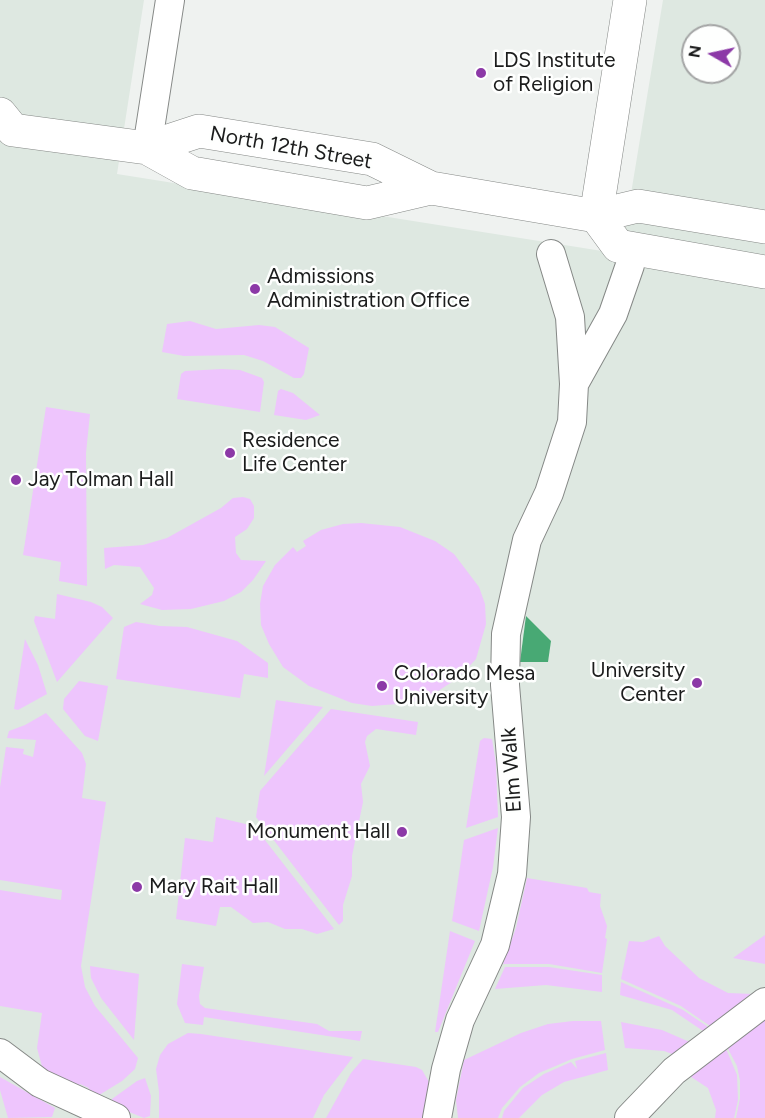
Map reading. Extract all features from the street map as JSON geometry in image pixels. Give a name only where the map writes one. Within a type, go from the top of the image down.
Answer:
[{"type":"main road","points":[[630,0],[596,216],[618,246],[765,272]]},
{"type":"main road","name":"North 12th Street","points":[[4,128],[147,148],[192,172],[367,203],[431,188]]},
{"type":"main road","name":"North 12th Street","points":[[147,148],[199,131],[372,159],[431,188],[596,216],[638,206],[765,227]]},
{"type":"street","points":[[147,148],[170,0]]},
{"type":"street","name":"Elm Walk","points":[[437,1118],[446,1069],[460,1020],[495,945],[512,874],[516,817],[505,685],[506,634],[527,540],[549,493],[572,422],[574,384],[570,317],[551,254]]},
{"type":"street","name":"Elm Walk","points":[[574,384],[613,314],[630,265]]},
{"type":"street","points":[[629,1118],[674,1071],[765,1002]]},
{"type":"street","points":[[0,1053],[40,1083],[116,1118]]},
{"type":"shaded area","name":"Colorado Mesa University","points":[[0,0],[144,0],[117,174],[621,254],[663,0],[765,0],[765,1118],[0,1118]]},
{"type":"shaded area","points":[[190,321],[216,329],[259,325],[275,327],[309,348],[304,374],[301,378],[294,378],[263,361],[244,355],[184,356],[162,352],[167,324]]},
{"type":"shaded area","points":[[240,370],[262,378],[264,382],[260,412],[177,399],[181,374],[185,371]]},
{"type":"shaded area","points":[[281,389],[293,393],[320,415],[306,420],[274,415],[278,391]]},
{"type":"shaded area","points":[[46,407],[90,414],[86,453],[87,586],[59,581],[61,562],[23,555]]},
{"type":"shaded area","points":[[233,498],[250,499],[254,506],[254,518],[247,529],[235,537],[236,553],[241,560],[266,561],[253,580],[241,592],[224,601],[191,609],[162,610],[140,604],[152,595],[154,588],[140,567],[114,565],[105,569],[104,548],[143,545],[167,538],[221,508]]},
{"type":"shaded area","points":[[361,523],[400,527],[435,541],[454,554],[479,587],[485,604],[486,624],[476,659],[458,678],[435,693],[410,703],[372,706],[352,703],[309,686],[283,667],[261,625],[260,604],[263,586],[275,565],[293,547],[297,552],[306,546],[303,541],[321,530],[343,524]]},
{"type":"shaded area","points":[[57,594],[91,602],[102,607],[113,618],[57,682],[34,621],[35,616],[55,619]]},
{"type":"shaded area","points":[[526,616],[551,641],[548,662],[520,662]]},
{"type":"shaded area","points":[[136,622],[187,627],[237,641],[268,663],[268,678],[244,674],[240,698],[116,679],[124,627]]},
{"type":"shaded area","points":[[25,639],[38,665],[47,694],[18,710],[14,709]]},
{"type":"shaded area","points":[[79,681],[108,686],[98,741],[85,736],[63,709],[64,699]]},
{"type":"shaded area","points":[[276,700],[323,707],[264,776]]},
{"type":"shaded area","points":[[331,709],[418,722],[416,735],[376,729],[367,736],[365,742],[370,766],[361,784],[363,802],[352,856],[352,876],[343,905],[343,921],[339,925],[256,817],[260,791]]},
{"type":"shaded area","points":[[46,713],[82,753],[86,764],[82,798],[106,802],[81,966],[85,987],[95,1006],[138,1058],[135,1069],[122,1081],[96,1097],[86,1093],[89,1088],[80,1084],[78,1089],[43,1070],[37,1048],[42,1013],[0,1006],[0,890],[61,900],[62,890],[0,880],[0,787],[6,747],[24,749],[23,754],[33,757],[36,740],[7,738],[9,731]]},
{"type":"shaded area","points":[[484,738],[492,739],[496,764],[498,817],[466,828],[480,741]]},
{"type":"shaded area","points":[[216,817],[254,826],[334,929],[317,934],[302,929],[285,929],[268,922],[253,923],[231,907],[220,907],[216,926],[176,919],[185,838],[213,842]]},
{"type":"shaded area","points":[[498,828],[493,867],[479,931],[452,921],[464,840]]},
{"type":"shaded area","points":[[527,878],[587,888],[589,892],[601,894],[600,906],[607,926],[602,973],[549,964],[503,964],[516,928]]},
{"type":"shaded area","points":[[450,931],[475,941],[438,1032],[435,1032]]},
{"type":"shaded area","points":[[765,935],[765,964],[733,958]]},
{"type":"shaded area","points":[[659,936],[665,946],[699,978],[728,993],[753,994],[713,1028],[681,1006],[621,979],[629,941],[643,942]]},
{"type":"shaded area","points":[[182,964],[204,967],[199,996],[200,1004],[205,1008],[317,1024],[329,1031],[362,1031],[360,1041],[204,1017],[203,1025],[185,1023],[177,1004]]},
{"type":"shaded area","points":[[90,966],[139,974],[134,1040],[101,998],[91,978]]},
{"type":"shaded area","points":[[505,967],[549,967],[602,975],[602,992],[546,985],[495,989]]},
{"type":"shaded area","points":[[621,982],[683,1010],[711,1029],[706,1033],[672,1010],[620,995]]},
{"type":"shaded area","points":[[765,1014],[765,1118],[736,1118],[740,1098],[740,1081],[737,1066],[725,1043]]},
{"type":"shaded area","points":[[601,1021],[605,1050],[572,1059],[539,1073],[520,1087],[502,1108],[498,1118],[458,1118],[456,1100],[464,1060],[521,1033],[548,1024]]},
{"type":"shaded area","points":[[621,1022],[662,1030],[692,1043],[675,1055],[664,1051],[625,1048]]},
{"type":"shaded area","points":[[188,1033],[353,1057],[324,1095],[313,1118],[159,1118],[156,1069],[160,1055],[168,1044]]},
{"type":"shaded area","points":[[724,1044],[737,1075],[738,1100],[734,1118],[715,1118],[716,1110],[708,1088],[685,1073]]},
{"type":"shaded area","points":[[606,1053],[608,1070],[564,1082],[542,1095],[519,1118],[502,1118],[504,1111],[523,1088],[544,1074],[571,1062],[577,1069],[575,1061]]},
{"type":"shaded area","points":[[363,1059],[416,1067],[422,1070],[430,1089],[423,1118],[326,1118],[351,1073]]},
{"type":"shaded area","points":[[0,1077],[55,1108],[52,1117],[8,1118],[0,1090]]},
{"type":"shaded area","points":[[145,1078],[151,1096],[150,1116],[144,1118],[112,1105],[112,1099]]},
{"type":"place","name":"LDS Institute of Religion","points":[[481,73]]},
{"type":"place","name":"Admissions Administration Office","points":[[255,289]]},
{"type":"place","name":"Residence Life Center","points":[[230,453]]},
{"type":"place","name":"Jay Tolman Hall","points":[[16,480]]},
{"type":"place","name":"University Center","points":[[697,683]]},
{"type":"place","name":"Colorado Mesa University","points":[[382,686]]},
{"type":"place","name":"Monument Hall","points":[[402,832]]},
{"type":"place","name":"Mary Rait Hall","points":[[137,887]]}]
